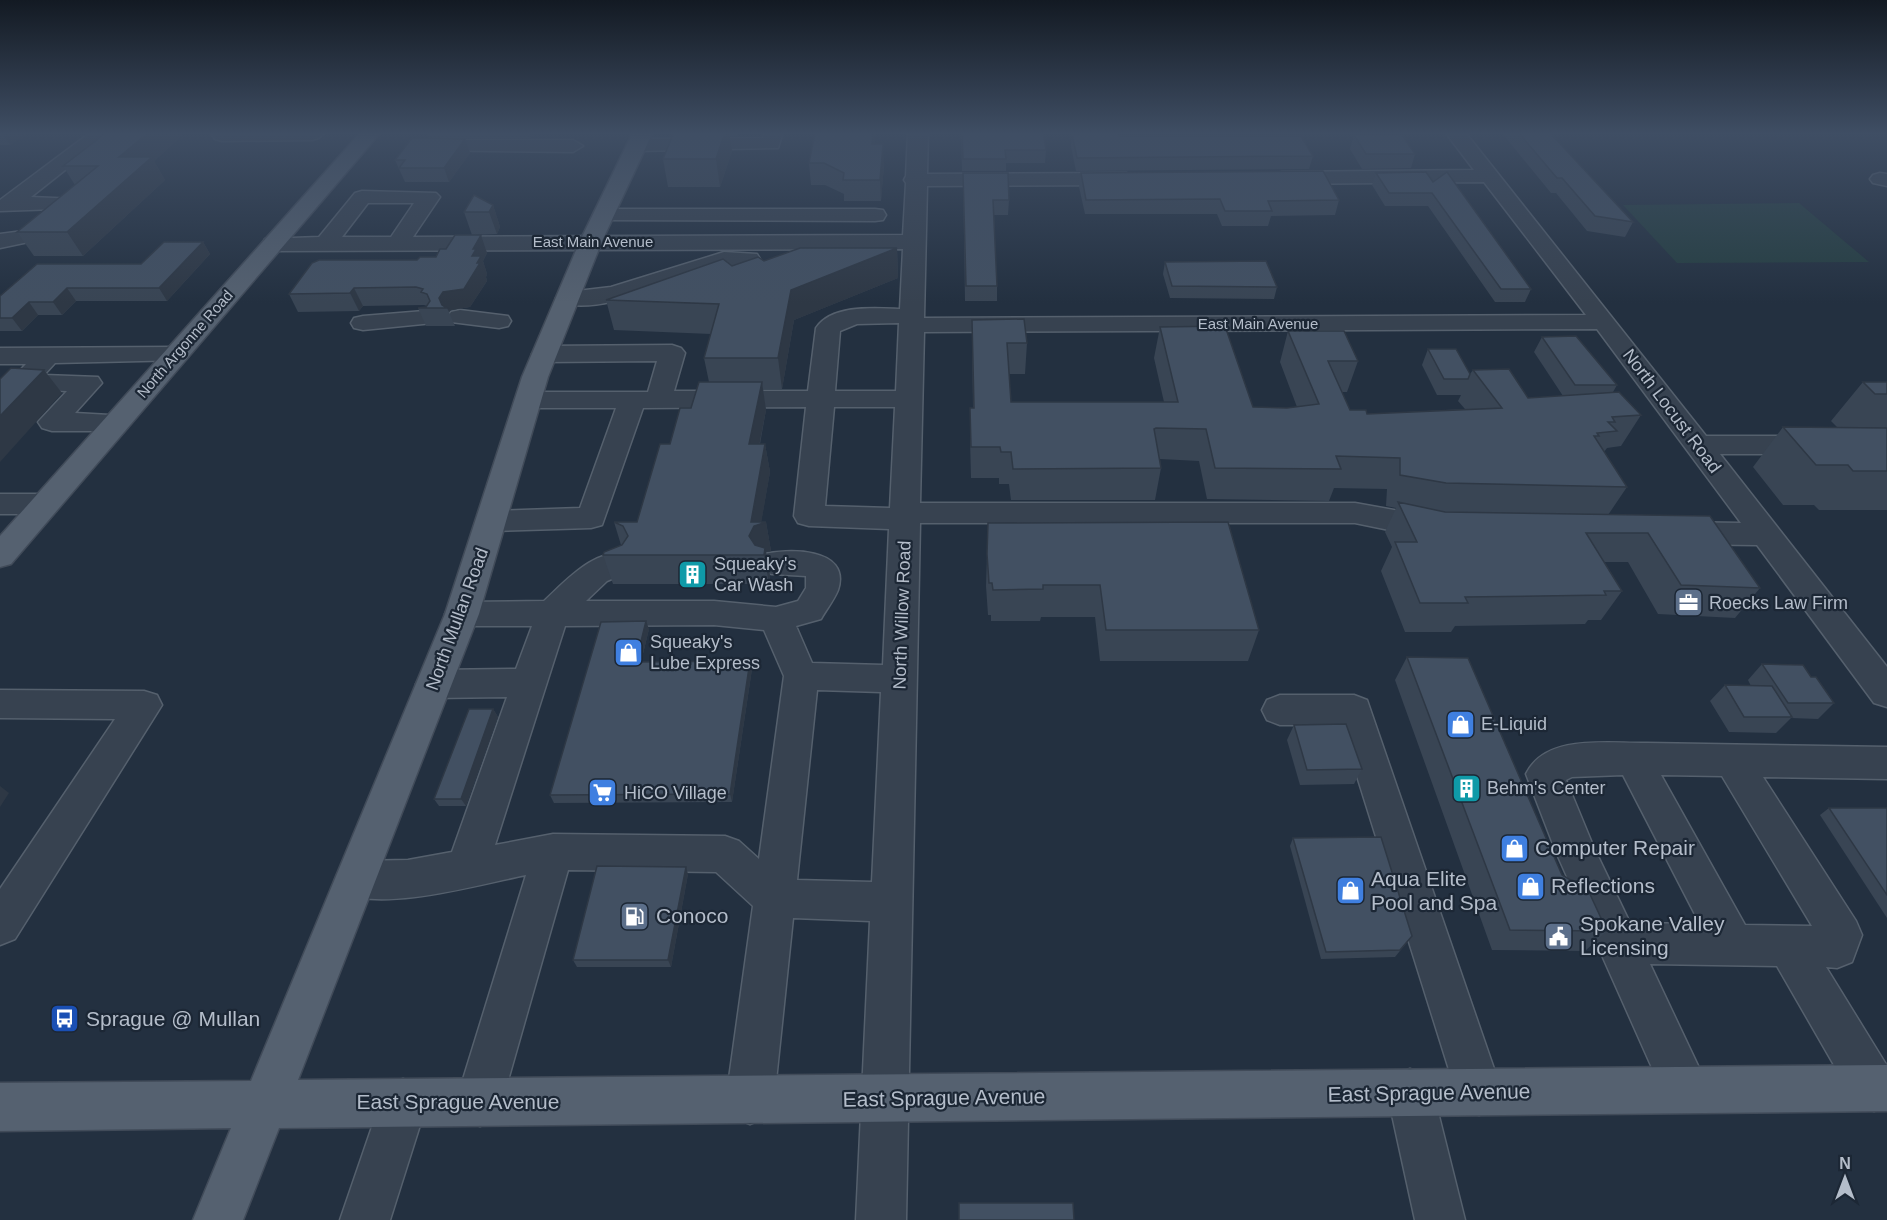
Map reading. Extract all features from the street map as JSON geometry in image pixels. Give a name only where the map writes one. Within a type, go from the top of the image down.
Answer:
[{"type":"main road","name":"North Argonne Road","points":[[0,556],[321,189]]},
{"type":"main road","name":"North Mullan Road","points":[[218,1220],[462,614],[528,400],[568,298],[616,189]]},
{"type":"main road","name":"East Sprague Avenue","points":[[1,1109],[264,1103],[1880,1088]]},
{"type":"street","points":[[5,207],[29,189]]},
{"type":"street","name":"North Willow Road","points":[[881,1220],[912,321],[914,189]]},
{"type":"street","name":"North Locust Road","points":[[1499,189],[1604,322],[1887,693]]},
{"type":"street","points":[[325,243],[362,197],[429,197],[398,243]]},
{"type":"street","points":[[0,241],[20,240],[44,231],[71,209],[70,203],[5,207]]},
{"type":"street","points":[[598,228],[875,215]]},
{"type":"street","name":"East Main Avenue","points":[[273,244],[398,243],[598,228],[726,250],[863,260],[865,242],[913,242]]},
{"type":"street","points":[[568,298],[613,294],[726,250]]},
{"type":"street","points":[[460,317],[499,321]]},
{"type":"street","points":[[363,323],[424,318]]},
{"type":"street","name":"East Main Avenue","points":[[821,400],[828,328],[836,322],[856,318],[912,321],[1604,322]]},
{"type":"street","points":[[491,521],[591,518],[646,399],[672,353],[545,354]]},
{"type":"street","points":[[0,356],[175,354]]},
{"type":"street","points":[[49,355],[21,382],[89,382],[52,422],[117,422]]},
{"type":"street","points":[[528,400],[909,399]]},
{"type":"street","points":[[821,400],[808,516],[1355,513],[1405,525],[1455,529]]},
{"type":"street","points":[[1698,445],[1887,445]]},
{"type":"street","points":[[0,504],[45,504]]},
{"type":"street","points":[[1646,532],[1766,534]]},
{"type":"street","points":[[462,614],[594,611],[714,613],[776,619],[809,610],[822,589],[822,570],[808,563],[772,563]]},
{"type":"street","points":[[467,868],[553,612],[596,573],[619,564]]},
{"type":"street","points":[[750,1100],[801,676],[776,619]]},
{"type":"street","points":[[801,676],[900,679]]},
{"type":"street","points":[[434,684],[529,683]]},
{"type":"street","points":[[0,704],[144,705],[0,925]]},
{"type":"street","points":[[1280,710],[1354,710],[1479,1092]]},
{"type":"street","points":[[1633,759],[1733,944]]},
{"type":"street","points":[[1686,1089],[1572,843],[1545,774],[1565,761],[1633,759],[1887,763]]},
{"type":"street","points":[[1618,943],[1836,947],[1841,935],[1733,761]]},
{"type":"street","points":[[480,1102],[553,852]]},
{"type":"street","points":[[355,880],[408,879],[553,852],[725,854],[773,898],[891,903]]},
{"type":"street","points":[[1789,946],[1880,1088]]},
{"type":"street","points":[[1410,1092],[1440,1220]]},
{"type":"street","points":[[365,1220],[404,1103]]},
{"type":"green space","points":[[1799,203],[1869,262],[1677,263],[1623,205]]},
{"type":"building","points":[[70,189],[116,189],[67,232],[17,232]]},
{"type":"building","points":[[963,189],[1009,189],[1009,200],[993,200],[997,286],[966,286]]},
{"type":"building","points":[[1084,189],[1333,189],[1339,200],[1268,201],[1272,211],[1225,211],[1220,199],[1086,200]]},
{"type":"building","points":[[1386,189],[1459,189],[1531,289],[1501,289],[1432,193],[1389,193]]},
{"type":"building","points":[[1571,189],[1602,189],[1633,222],[1595,216]]},
{"type":"building","points":[[474,195],[493,205],[489,212],[464,212]]},
{"type":"building","points":[[455,235],[481,235],[473,249],[476,249],[472,256],[481,256],[477,263],[480,263],[464,289],[443,292],[439,298],[442,305],[447,308],[418,308],[426,307],[430,301],[427,294],[421,292],[423,289],[416,287],[354,288],[350,293],[289,294],[312,263],[319,260],[417,260],[420,257],[436,257],[440,249],[446,249]]},
{"type":"building","points":[[164,242],[203,242],[159,288],[67,288],[53,302],[29,302],[12,318],[0,318],[0,296],[37,264],[141,264]]},
{"type":"building","points":[[800,248],[897,248],[791,290],[778,358],[704,358],[719,304],[606,300],[723,259],[732,266],[758,257],[764,261]]},
{"type":"building","points":[[1266,261],[1277,287],[1172,286],[1165,262]]},
{"type":"building","points":[[1024,319],[1027,343],[1007,343],[1011,402],[1178,402],[1160,327],[1225,326],[1253,407],[1287,408],[1319,404],[1288,331],[1344,331],[1358,361],[1328,361],[1350,410],[1366,410],[1367,414],[1502,408],[1473,370],[1509,369],[1528,398],[1619,392],[1641,415],[1612,417],[1615,422],[1608,422],[1617,431],[1597,433],[1599,436],[1594,436],[1627,487],[1446,483],[1400,475],[1400,458],[1336,456],[1341,469],[1215,468],[1206,429],[1154,429],[1161,468],[1013,469],[1011,452],[1001,452],[1000,447],[971,447],[970,408],[974,408],[972,320]]},
{"type":"building","points":[[1576,336],[1617,385],[1575,385],[1542,337]]},
{"type":"building","points":[[1428,349],[1456,349],[1470,374],[1468,379],[1444,379]]},
{"type":"building","points":[[11,368],[44,370],[0,416],[0,379]]},
{"type":"building","points":[[699,382],[762,382],[749,444],[765,444],[751,522],[766,522],[754,526],[749,536],[755,545],[765,548],[764,555],[603,555],[604,552],[622,545],[628,536],[623,526],[614,522],[637,522],[660,444],[670,444],[680,408],[691,408]]},
{"type":"building","points":[[1863,382],[1887,382],[1887,394],[1875,394]]},
{"type":"building","points":[[1783,427],[1887,428],[1887,471],[1853,471],[1848,465],[1816,465]]},
{"type":"building","points":[[1398,502],[1445,512],[1710,516],[1760,588],[1681,585],[1648,533],[1586,533],[1622,591],[1604,591],[1606,595],[1465,597],[1468,603],[1420,603],[1395,542],[1417,542]]},
{"type":"building","points":[[1228,522],[1259,630],[1106,630],[1100,585],[1043,585],[1043,589],[993,590],[992,583],[989,583],[988,523]]},
{"type":"building","points":[[646,621],[636,662],[750,661],[730,794],[550,795],[601,622]]},
{"type":"building","points":[[1407,657],[1468,658],[1562,875],[1588,890],[1607,931],[1510,930]]},
{"type":"building","points":[[1762,664],[1803,665],[1811,677],[1816,677],[1834,703],[1788,703]]},
{"type":"building","points":[[1725,685],[1772,686],[1792,717],[1744,717]]},
{"type":"building","points":[[469,709],[493,709],[461,799],[434,799]]},
{"type":"building","points":[[1346,724],[1362,769],[1307,770],[1294,725]]},
{"type":"building","points":[[1829,808],[1887,808],[1887,895]]},
{"type":"building","name":"Aqua Elite Pool and Spa","points":[[1381,837],[1412,936],[1400,950],[1326,952],[1293,838]]},
{"type":"building","name":"Conoco","points":[[597,866],[686,867],[668,960],[573,960]]},
{"type":"building","points":[[959,1203],[1073,1203],[1074,1220],[959,1220]]},
{"type":"place","name":"Squeaky's Car Wash","points":[[693,574]]},
{"type":"place","name":"Roecks Law Firm","points":[[1688,603]]},
{"type":"place","name":"Squeaky's Lube Express","points":[[629,652]]},
{"type":"place","name":"E-Liquid","points":[[1460,724]]},
{"type":"place","name":"Behm's Center","points":[[1466,788]]},
{"type":"place","name":"HiCO Village","points":[[603,793]]},
{"type":"place","name":"Computer Repair","points":[[1514,848]]},
{"type":"place","name":"Reflections","points":[[1530,886]]},
{"type":"place","name":"Aqua Elite Pool and Spa","points":[[1350,891]]},
{"type":"place","name":"Conoco","points":[[635,916]]},
{"type":"place","name":"Spokane Valley Licensing","points":[[1559,936]]},
{"type":"place","name":"Sprague @ Mullan","points":[[65,1019]]}]
